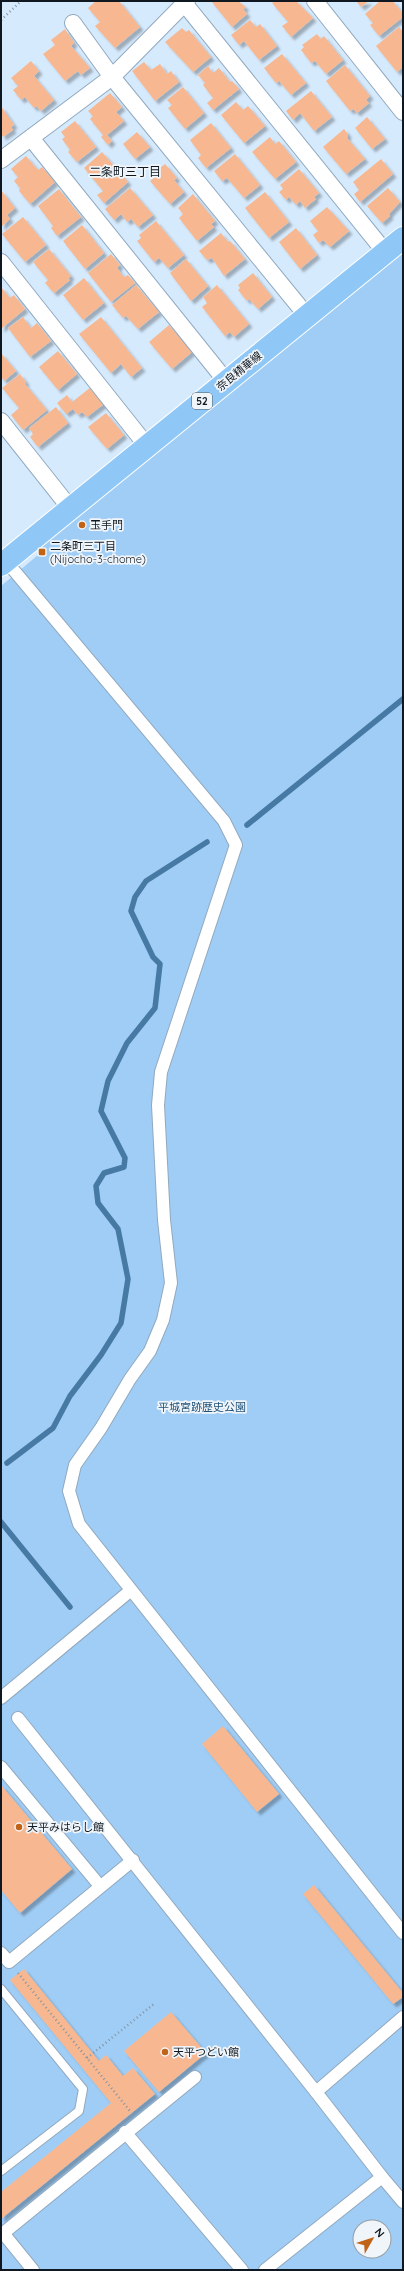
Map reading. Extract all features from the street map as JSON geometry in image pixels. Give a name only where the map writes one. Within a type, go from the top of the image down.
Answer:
[{"type":"main road","name":"奈良精華線","points":[[3,563],[403,238]]},
{"type":"street","points":[[315,1],[403,112]]},
{"type":"street","points":[[1,160],[112,77],[186,2],[385,252]]},
{"type":"street","points":[[73,23],[112,77],[307,316]]},
{"type":"street","points":[[31,138],[226,381]]},
{"type":"street","points":[[1,262],[147,446]]},
{"type":"street","points":[[1,422],[70,508]]},
{"type":"street","points":[[3,563],[219,815],[236,845],[161,1072],[158,1106],[164,1220],[171,1283],[163,1320],[150,1351],[130,1379],[75,1465],[69,1490],[79,1524],[403,1933]]},
{"type":"street","points":[[1,1698],[130,1590]]},
{"type":"street","points":[[18,1718],[133,1860],[403,2202]]},
{"type":"street","points":[[1,1767],[100,1886]]},
{"type":"street","points":[[1,1953],[9,1962],[133,1860]]},
{"type":"street","points":[[316,2092],[403,2016]]},
{"type":"street","points":[[33,2270],[2,2234],[125,2132],[195,2077]]},
{"type":"street","points":[[125,2132],[242,2270]]},
{"type":"street","points":[[265,2270],[382,2177]]},
{"type":"lane","points":[[1,1989],[83,2089],[79,2111],[1,2171]]},
{"type":"path","points":[[1,20],[21,1]]},
{"type":"path","points":[[9,1962],[139,2121]]},
{"type":"path","points":[[87,2058],[155,2003]]},
{"type":"green space","name":"平城宮跡歴史公園","points":[[403,250],[403,2270],[1,2270],[1,586],[44,550],[40,544]]},
{"type":"building","points":[[96,1],[119,1],[140,27],[115,48],[95,26],[100,22],[88,8]]},
{"type":"building","points":[[211,1],[238,1],[246,7],[243,9],[247,14],[232,27]]},
{"type":"building","points":[[275,1],[296,1],[313,18],[291,37],[282,26],[288,22],[272,3]]},
{"type":"building","points":[[356,1],[369,1],[361,7]]},
{"type":"building","points":[[380,1],[393,1],[403,14],[403,17],[379,36],[370,25],[373,23],[365,14]]},
{"type":"building","points":[[250,20],[256,27],[260,24],[277,46],[259,60],[244,41],[239,45],[231,35]]},
{"type":"building","points":[[399,27],[403,32],[403,67],[397,72],[376,46]]},
{"type":"building","points":[[182,28],[186,32],[189,30],[211,57],[193,72],[165,42]]},
{"type":"building","points":[[65,29],[74,43],[71,46],[90,68],[81,75],[78,71],[65,81],[43,54],[55,45],[51,40]]},
{"type":"building","points":[[317,34],[321,39],[324,36],[343,60],[326,74],[315,61],[311,63],[301,50],[304,47],[302,45]]},
{"type":"building","points":[[282,54],[306,83],[291,95],[279,81],[276,83],[264,68]]},
{"type":"building","points":[[31,61],[39,71],[34,76],[54,100],[41,111],[36,106],[34,108],[25,97],[21,100],[13,90],[18,86],[11,78]]},
{"type":"building","points":[[144,62],[151,70],[160,64],[167,74],[171,71],[179,82],[155,101],[132,71]]},
{"type":"building","points":[[345,65],[370,96],[366,100],[369,103],[357,113],[353,109],[350,111],[326,81]]},
{"type":"building","points":[[208,66],[213,73],[219,68],[230,82],[232,81],[239,89],[213,110],[207,103],[213,98],[203,85],[205,83],[198,75]]},
{"type":"building","points":[[183,87],[204,113],[185,129],[168,108],[172,105],[167,100]]},
{"type":"building","points":[[311,91],[332,117],[314,131],[300,113],[293,120],[286,111]]},
{"type":"building","points":[[110,93],[122,107],[116,112],[124,121],[107,135],[112,141],[108,145],[101,137],[103,135],[90,119],[93,116],[88,111]]},
{"type":"building","points":[[236,102],[243,110],[248,106],[265,126],[244,143],[221,115]]},
{"type":"building","points":[[1,106],[14,125],[11,127],[13,130],[3,137],[1,134]]},
{"type":"building","points":[[367,117],[385,139],[372,149],[355,128]]},
{"type":"building","points":[[75,121],[96,147],[77,162],[68,152],[70,150],[62,139],[65,137],[61,132]]},
{"type":"building","points":[[211,123],[231,148],[206,168],[198,158],[201,155],[190,140]]},
{"type":"building","points":[[344,129],[348,134],[347,138],[365,159],[346,174],[323,147]]},
{"type":"building","points":[[137,132],[150,147],[135,159],[123,144]]},
{"type":"building","points":[[270,137],[275,144],[279,141],[296,162],[275,179],[252,152]]},
{"type":"building","points":[[102,152],[128,182],[104,203],[97,195],[103,191],[84,168]]},
{"type":"building","points":[[235,154],[260,185],[244,198],[227,178],[222,181],[214,171]]},
{"type":"building","points":[[26,156],[38,170],[42,167],[55,182],[30,204],[19,191],[20,188],[14,181],[18,177],[11,169]]},
{"type":"building","points":[[381,159],[393,174],[360,202],[354,194],[359,190],[353,182]]},
{"type":"building","points":[[165,164],[177,178],[174,180],[184,192],[170,204],[150,181],[155,177],[152,174]]},
{"type":"building","points":[[299,169],[319,193],[314,197],[316,199],[305,208],[300,201],[296,205],[289,197],[286,200],[279,192],[283,189],[280,185]]},
{"type":"building","points":[[130,188],[153,215],[138,227],[131,219],[127,222],[121,214],[114,220],[105,209]]},
{"type":"building","points":[[388,188],[400,202],[389,214],[390,216],[382,223],[367,206]]},
{"type":"building","points":[[59,189],[81,217],[57,236],[51,228],[53,226],[38,206]]},
{"type":"building","points":[[1,190],[15,208],[7,215],[10,219],[1,227]]},
{"type":"building","points":[[265,192],[289,222],[269,238],[245,208]]},
{"type":"building","points":[[193,194],[215,221],[211,224],[214,227],[197,241],[179,218],[183,214],[178,208]]},
{"type":"building","points":[[327,207],[349,231],[330,247],[323,240],[319,243],[313,235],[318,231],[310,221]]},
{"type":"building","points":[[23,217],[46,245],[25,262],[2,234]]},
{"type":"building","points":[[156,221],[184,255],[168,268],[159,258],[154,262],[137,241],[141,238],[139,235]]},
{"type":"building","points":[[82,225],[104,253],[85,269],[63,241]]},
{"type":"building","points":[[296,228],[317,255],[300,269],[279,242]]},
{"type":"building","points":[[221,233],[245,259],[224,276],[212,258],[207,260],[199,251]]},
{"type":"building","points":[[49,249],[71,276],[68,279],[70,280],[54,293],[45,283],[48,280],[33,262]]},
{"type":"building","points":[[111,254],[120,265],[117,268],[124,277],[128,275],[135,283],[111,302],[88,273]]},
{"type":"building","points":[[186,259],[208,286],[191,301],[170,273]]},
{"type":"building","points":[[253,273],[272,297],[258,309],[249,299],[247,301],[238,290],[240,288],[238,285]]},
{"type":"building","points":[[84,278],[104,303],[83,320],[63,295]]},
{"type":"building","points":[[136,285],[159,312],[138,329],[126,316],[123,318],[112,305]]},
{"type":"building","points":[[217,285],[249,324],[234,337],[230,332],[225,336],[202,307],[207,303],[203,297]]},
{"type":"building","points":[[1,287],[10,298],[14,295],[25,309],[1,329]]},
{"type":"building","points":[[23,317],[31,328],[37,323],[51,341],[30,357],[8,328]]},
{"type":"building","points":[[101,317],[142,368],[131,377],[121,364],[111,373],[79,334]]},
{"type":"building","points":[[169,325],[192,352],[172,369],[149,342]]},
{"type":"building","points":[[58,351],[77,374],[58,390],[39,367]]},
{"type":"building","points":[[1,353],[16,371],[4,381],[1,377]]},
{"type":"building","points":[[20,374],[26,382],[25,384],[47,410],[23,430],[11,415],[19,408],[2,388]]},
{"type":"building","points":[[91,387],[104,404],[87,417],[82,412],[78,415],[73,409],[66,414],[57,403],[67,395],[72,402]]},
{"type":"building","points":[[56,407],[68,423],[38,447],[30,437],[33,434],[29,428]]},
{"type":"building","points":[[106,413],[124,435],[107,449],[88,427]]},
{"type":"building","points":[[223,1726],[279,1794],[257,1812],[202,1744]]},
{"type":"building","name":"天平みはらし館","points":[[1,1785],[72,1869],[20,1913],[1,1890]]},
{"type":"building","points":[[314,1885],[403,1993],[403,1997],[393,2004],[303,1894]]},
{"type":"building","points":[[24,1969],[99,2061],[106,2055],[123,2076],[133,2068],[155,2094],[1,2219],[1,2192],[111,2103],[10,1980]]},
{"type":"building","name":"天平つどい館","points":[[171,2012],[206,2053],[159,2092],[124,2051]]},
{"type":"waterway","points":[[247,825],[403,699]]},
{"type":"waterway","points":[[7,1463],[53,1428],[70,1396],[101,1355],[121,1323],[128,1279],[118,1229],[98,1203],[96,1186],[104,1173],[124,1167],[125,1158],[101,1111],[108,1081],[127,1043],[155,1008],[160,964],[153,957],[131,911],[135,897],[146,881],[207,842]]},
{"type":"waterway","points":[[1,1522],[70,1607]]},
{"type":"place","name":"玉手門","points":[[82,525]]},
{"type":"place","name":"二条町三丁目 (Nijocho-3-chome)","points":[[42,552]]},
{"type":"place","name":"天平みはらし館","points":[[19,1827]]},
{"type":"place","name":"天平つどい館","points":[[165,2052]]},
{"type":"district","name":"二条町三丁目","points":[[125,172]]}]
